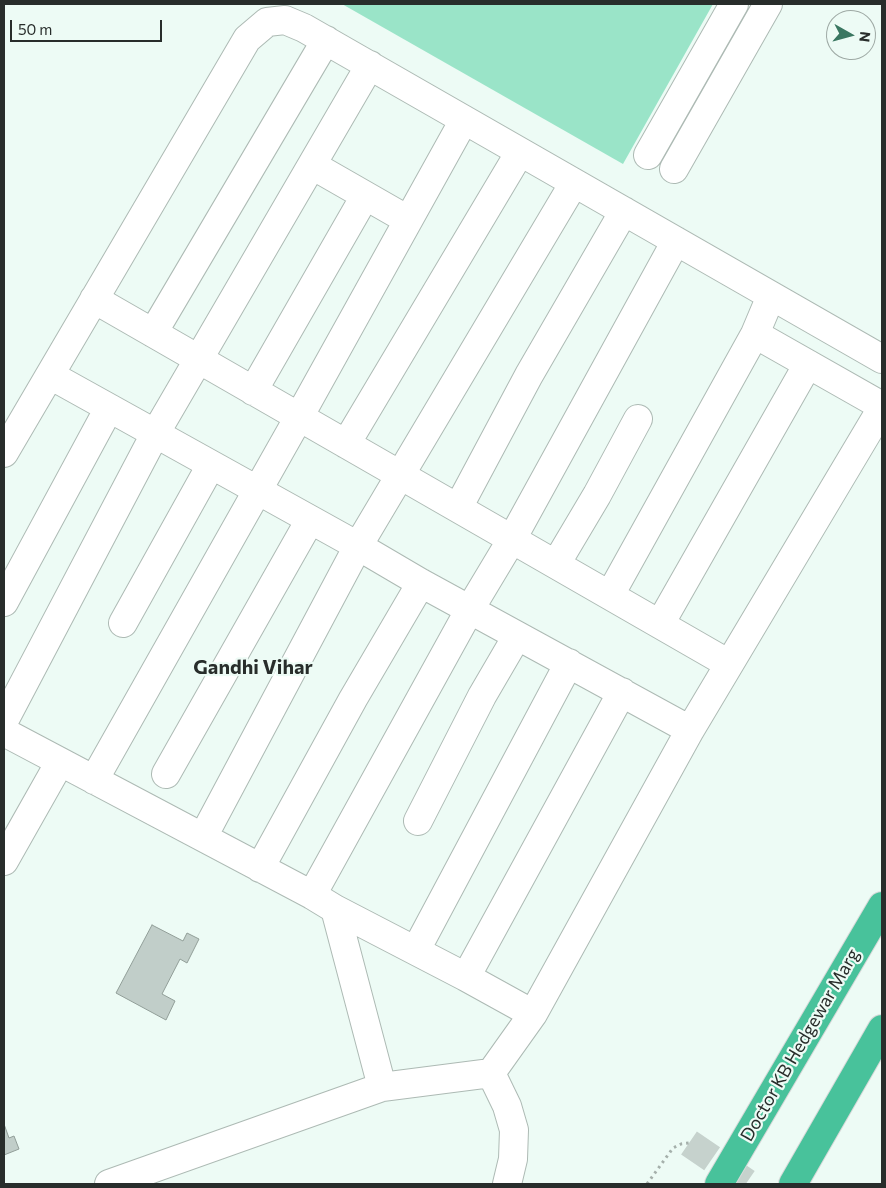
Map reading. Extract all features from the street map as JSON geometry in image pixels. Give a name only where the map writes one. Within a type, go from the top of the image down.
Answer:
[{"type":"highway","name":"Doctor KB Hedgewar Marg","points":[[719,1184],[882,906]]},
{"type":"highway","points":[[793,1184],[882,1029]]},
{"type":"street","points":[[648,155],[734,4]]},
{"type":"street","points":[[674,169],[768,4]]},
{"type":"street","points":[[4,453],[247,39],[267,22],[285,20],[326,40],[882,359]]},
{"type":"street","points":[[153,333],[326,40]]},
{"type":"street","points":[[4,721],[155,434],[370,65]]},
{"type":"street","points":[[94,780],[464,120]]},
{"type":"street","points":[[346,444],[520,152]]},
{"type":"street","points":[[312,165],[408,220]]},
{"type":"street","points":[[203,837],[358,546],[574,183]]},
{"type":"street","points":[[254,391],[365,196]]},
{"type":"street","points":[[458,508],[529,375],[624,211]]},
{"type":"street","points":[[312,895],[470,609],[512,539],[676,241]]},
{"type":"street","points":[[610,595],[755,334],[771,296]]},
{"type":"street","points":[[94,299],[730,664]]},
{"type":"street","points":[[109,1184],[382,1087],[491,1073],[534,1014],[690,730],[882,407],[755,334]]},
{"type":"street","points":[[660,624],[808,364]]},
{"type":"street","points":[[50,375],[358,546],[421,584],[690,730]]},
{"type":"street","points":[[4,602],[109,408]]},
{"type":"street","points":[[556,564],[597,495],[638,419]]},
{"type":"street","points":[[123,623],[211,465]]},
{"type":"street","points":[[166,774],[310,520]]},
{"type":"street","points":[[260,868],[353,699],[421,584]]},
{"type":"street","points":[[418,821],[482,696],[517,636]]},
{"type":"street","points":[[416,950],[569,663]]},
{"type":"street","points":[[466,977],[622,692]]},
{"type":"street","points":[[4,732],[534,1014]]},
{"type":"street","points":[[4,860],[60,762]]},
{"type":"street","points":[[335,909],[382,1087]]},
{"type":"street","points":[[491,1073],[507,1106],[514,1130],[513,1159],[507,1184]]},
{"type":"path","points":[[647,1184],[673,1148],[689,1143]]},
{"type":"green space","points":[[342,4],[713,4],[623,164]]},
{"type":"building","points":[[152,925],[183,941],[187,933],[199,939],[187,963],[180,959],[162,994],[175,1001],[166,1020],[116,993]]},
{"type":"building","points":[[4,1124],[9,1138],[14,1136],[19,1149],[4,1155]]},
{"type":"tunnel","points":[[689,1143],[749,1184]]},
{"type":"district","name":"Gandhi Vihar","points":[[253,667]]}]
